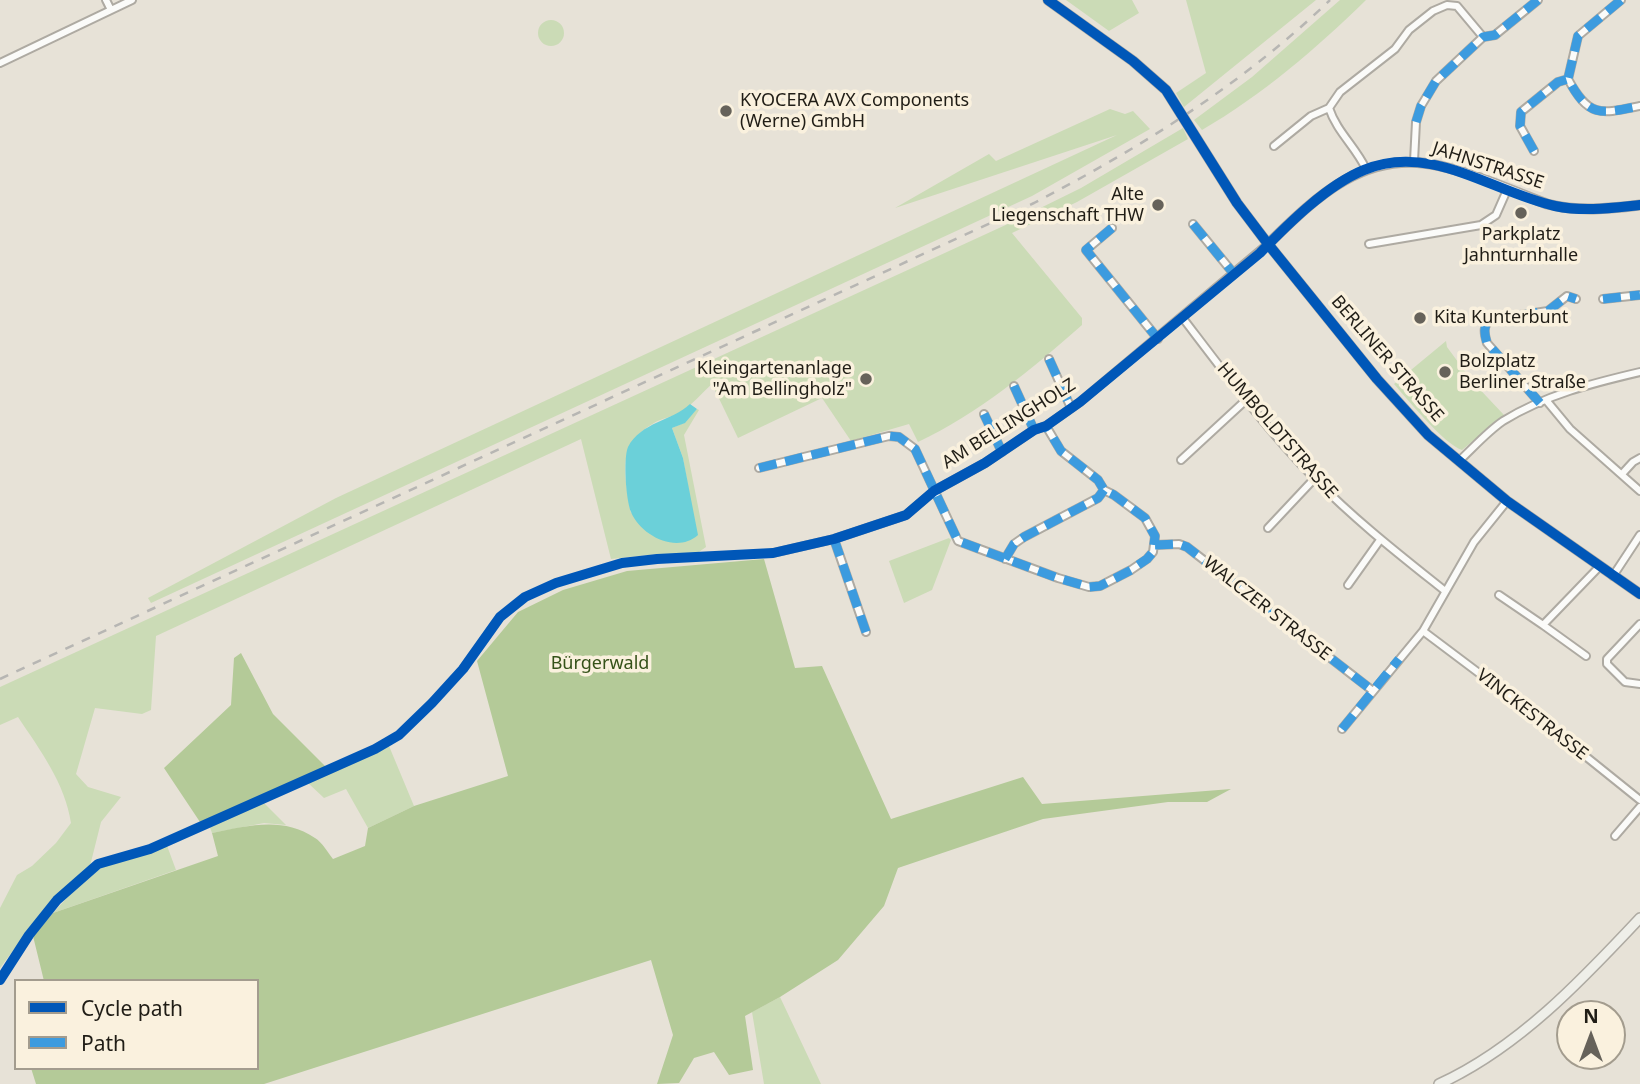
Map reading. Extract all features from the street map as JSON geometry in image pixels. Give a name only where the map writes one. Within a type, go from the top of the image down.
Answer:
[{"type":"main road","points":[[1439,1084],[1521,1032],[1559,999],[1640,918]]},
{"type":"street","points":[[106,0],[111,10]]},
{"type":"street","points":[[0,63],[132,0]]},
{"type":"street","name":"BERLINER STRASSE","points":[[1048,0],[1133,61],[1166,90],[1237,203],[1268,244],[1383,386],[1428,435],[1507,501],[1640,594]]},
{"type":"street","points":[[1414,161],[1416,121],[1428,92],[1436,81],[1483,37],[1495,35],[1538,0]]},
{"type":"street","points":[[1621,0],[1578,36],[1568,79],[1578,98],[1601,112],[1640,106]]},
{"type":"street","points":[[1274,146],[1311,116],[1329,108],[1340,92],[1395,48],[1409,30],[1433,11],[1447,5],[1457,6],[1483,37]]},
{"type":"street","points":[[1534,151],[1520,125],[1521,113],[1558,82],[1568,79]]},
{"type":"street","points":[[1329,108],[1334,124],[1360,156],[1366,169]]},
{"type":"street","name":"JAHNSTRASSE","points":[[1268,244],[1334,187],[1366,169],[1393,162],[1414,161],[1455,170],[1547,204],[1573,209],[1640,205]]},
{"type":"street","name":"JAHNSTRASSE","points":[[1368,244],[1481,225],[1496,215],[1507,190]]},
{"type":"street","points":[[1193,224],[1234,274]]},
{"type":"street","points":[[1112,228],[1086,250],[1158,339]]},
{"type":"street","name":"AM BELLINGHOLZ","points":[[773,553],[834,539],[906,515],[934,491],[1002,452],[1034,430],[1046,426],[1071,408],[1158,339],[1268,244]]},
{"type":"street","points":[[1603,299],[1640,295]]},
{"type":"street","points":[[1576,299],[1567,296],[1548,311],[1493,319],[1485,327],[1484,334],[1488,343],[1570,429],[1640,491]]},
{"type":"street","name":"HUMBOLDTSTRASSE","points":[[1182,317],[1246,400],[1314,479],[1380,540],[1445,590]]},
{"type":"street","name":"AM BELLINGHOLZ","points":[[1049,359],[1071,408]]},
{"type":"street","points":[[1459,461],[1503,422],[1543,401],[1595,382],[1640,372]]},
{"type":"street","name":"AM BELLINGHOLZ","points":[[1014,386],[1034,430]]},
{"type":"street","points":[[1181,460],[1246,400]]},
{"type":"street","name":"AM BELLINGHOLZ","points":[[984,414],[1002,452]]},
{"type":"street","points":[[759,468],[889,436],[899,437],[915,449],[958,541],[1079,585],[1100,586],[1147,559],[1153,552],[1154,536],[1145,519],[1104,490],[1098,480],[1061,451],[1046,426]]},
{"type":"street","points":[[1622,474],[1640,458]]},
{"type":"street","points":[[1268,528],[1314,479]]},
{"type":"street","points":[[1005,559],[1008,551],[1024,537],[1098,498],[1104,490]]},
{"type":"street","points":[[1342,729],[1423,631],[1474,542],[1507,501]]},
{"type":"street","points":[[1613,576],[1640,535]]},
{"type":"street","points":[[834,539],[866,632]]},
{"type":"street","points":[[1348,585],[1380,540]]},
{"type":"street","name":"WALCZER STRASSE","points":[[1155,545],[1179,544],[1187,547],[1373,691]]},
{"type":"street","points":[[1543,625],[1599,567]]},
{"type":"street","points":[[1499,595],[1586,656]]},
{"type":"street","points":[[1640,624],[1607,659],[1606,664],[1625,682],[1640,684]]},
{"type":"street","name":"VINCKESTRASSE","points":[[1423,631],[1528,710],[1640,800]]},
{"type":"street","points":[[1615,836],[1640,807]]},
{"type":"green space","points":[[1066,0],[1132,0],[1139,13],[1109,31]]},
{"type":"green space","points":[[1186,0],[1316,0],[1184,107],[1176,93],[1206,73]]},
{"type":"green space","points":[[1340,0],[1366,0],[1288,70],[1246,102],[1202,130],[1194,120],[1252,77]]},
{"type":"green space","points":[[551,20],[560,24],[564,33],[560,42],[551,46],[542,42],[538,33],[542,24]]},
{"type":"green space","points":[[1110,109],[1125,114],[1133,111],[1150,129],[1032,196],[151,603],[148,598],[336,498],[1117,135],[895,208],[989,154],[996,161]]},
{"type":"green space","points":[[1183,128],[1188,139],[1077,202],[1012,233],[1082,318],[1082,325],[1004,390],[940,431],[918,442],[909,424],[851,441],[822,398],[738,438],[712,384],[680,413],[657,421],[642,432],[633,441],[626,462],[631,513],[690,498],[683,458],[672,428],[684,423],[699,410],[684,435],[706,547],[696,554],[658,554],[611,559],[581,439],[156,636],[151,710],[142,714],[95,708],[76,774],[88,787],[121,797],[101,822],[90,866],[48,904],[0,968],[0,908],[17,875],[32,866],[56,843],[71,823],[57,781],[18,717],[0,725],[0,687],[1010,223],[1081,188]]},
{"type":"green space","points":[[1446,341],[1447,347],[1472,381],[1504,415],[1462,450],[1436,431],[1394,384]]},
{"type":"green space","points":[[949,538],[951,540],[932,590],[904,603],[889,561]]},
{"type":"green space","name":"Bürgerwald","points":[[764,559],[795,668],[822,666],[891,819],[1023,777],[1042,804],[1231,789],[1207,802],[1168,802],[1043,819],[898,868],[884,906],[838,960],[745,1016],[753,1070],[729,1075],[714,1052],[694,1058],[679,1083],[657,1084],[673,1035],[651,960],[264,1084],[36,1084],[32,1070],[259,1070],[259,979],[44,979],[33,936],[53,913],[218,856],[212,833],[265,825],[290,827],[318,840],[333,859],[365,846],[368,828],[414,806],[508,776],[477,661],[518,612],[563,590],[627,571]]},
{"type":"green space","points":[[241,653],[273,714],[327,768],[200,822],[164,768],[231,705],[234,658]]},
{"type":"green space","points":[[389,746],[414,806],[368,828],[346,789],[324,798],[307,782]]},
{"type":"green space","points":[[261,800],[286,825],[264,823],[212,833],[209,825]]},
{"type":"green space","points":[[166,843],[176,870],[53,913],[75,889],[106,864]]},
{"type":"green space","points":[[780,997],[821,1084],[764,1084],[752,1012]]},
{"type":"water","points":[[690,404],[697,409],[685,423],[672,428],[683,458],[698,535],[680,543],[670,542],[651,535],[636,521],[631,512],[626,480],[626,453],[641,432]]},
{"type":"railway","points":[[0,679],[1034,203],[1113,160],[1226,87],[1297,31],[1330,0]]},
{"type":"marked path","points":[[1416,122],[1421,106],[1436,81],[1483,37],[1495,35],[1538,0]]},
{"type":"marked path","points":[[1621,0],[1578,36],[1568,79],[1575,92],[1589,107],[1615,111],[1640,106]]},
{"type":"marked path","points":[[1534,151],[1520,126],[1521,112],[1558,82],[1568,79]]},
{"type":"marked path","points":[[1193,224],[1234,274]]},
{"type":"marked path","points":[[1112,228],[1086,250],[1158,339]]},
{"type":"marked path","points":[[1603,299],[1640,295]]},
{"type":"marked path","points":[[1540,403],[1487,343],[1485,326],[1493,319],[1548,311],[1567,296],[1576,299]]},
{"type":"marked path","points":[[1049,359],[1071,408]]},
{"type":"marked path","points":[[1014,386],[1034,430]]},
{"type":"marked path","points":[[984,414],[1002,452]]},
{"type":"marked path","points":[[759,468],[889,436],[899,437],[915,449],[958,541],[1058,578],[1089,587],[1100,586],[1147,559],[1153,552],[1155,536],[1145,518],[1104,490],[1098,480],[1061,451],[1046,426]]},
{"type":"marked path","points":[[1005,559],[1014,544],[1024,537],[1098,498],[1104,490]]},
{"type":"marked path","points":[[834,539],[866,632]]},
{"type":"marked path","points":[[1155,545],[1179,544],[1187,547],[1373,691]]},
{"type":"marked path","points":[[1342,729],[1399,659]]},
{"type":"cycle path","points":[[1048,0],[1133,61],[1166,90],[1237,203],[1268,244],[1377,379],[1428,435],[1507,501],[1640,594]]},
{"type":"cycle path","points":[[0,980],[29,935],[57,900],[98,864],[150,849],[375,749],[399,735],[463,669],[500,617],[525,597],[556,583],[622,563],[773,553],[834,539],[906,515],[934,491],[985,463],[1034,430],[1046,426],[1080,402],[1260,253],[1309,206],[1336,185],[1364,170],[1389,163],[1437,165],[1555,206],[1587,209],[1640,205]]},
{"type":"place","name":"KYOCERA AVX Components (Werne) GmbH","points":[[726,111]]},
{"type":"place","name":"Alte Liegenschaft THW","points":[[1158,205]]},
{"type":"place","name":"Parkplatz Jahnturnhalle","points":[[1521,213]]},
{"type":"place","name":"Kita Kunterbunt","points":[[1420,318]]},
{"type":"place","name":"Bolzplatz Berliner Straße","points":[[1445,372]]},
{"type":"place","name":"Kleingartenanlage \"Am Bellingholz\"","points":[[866,379]]}]
